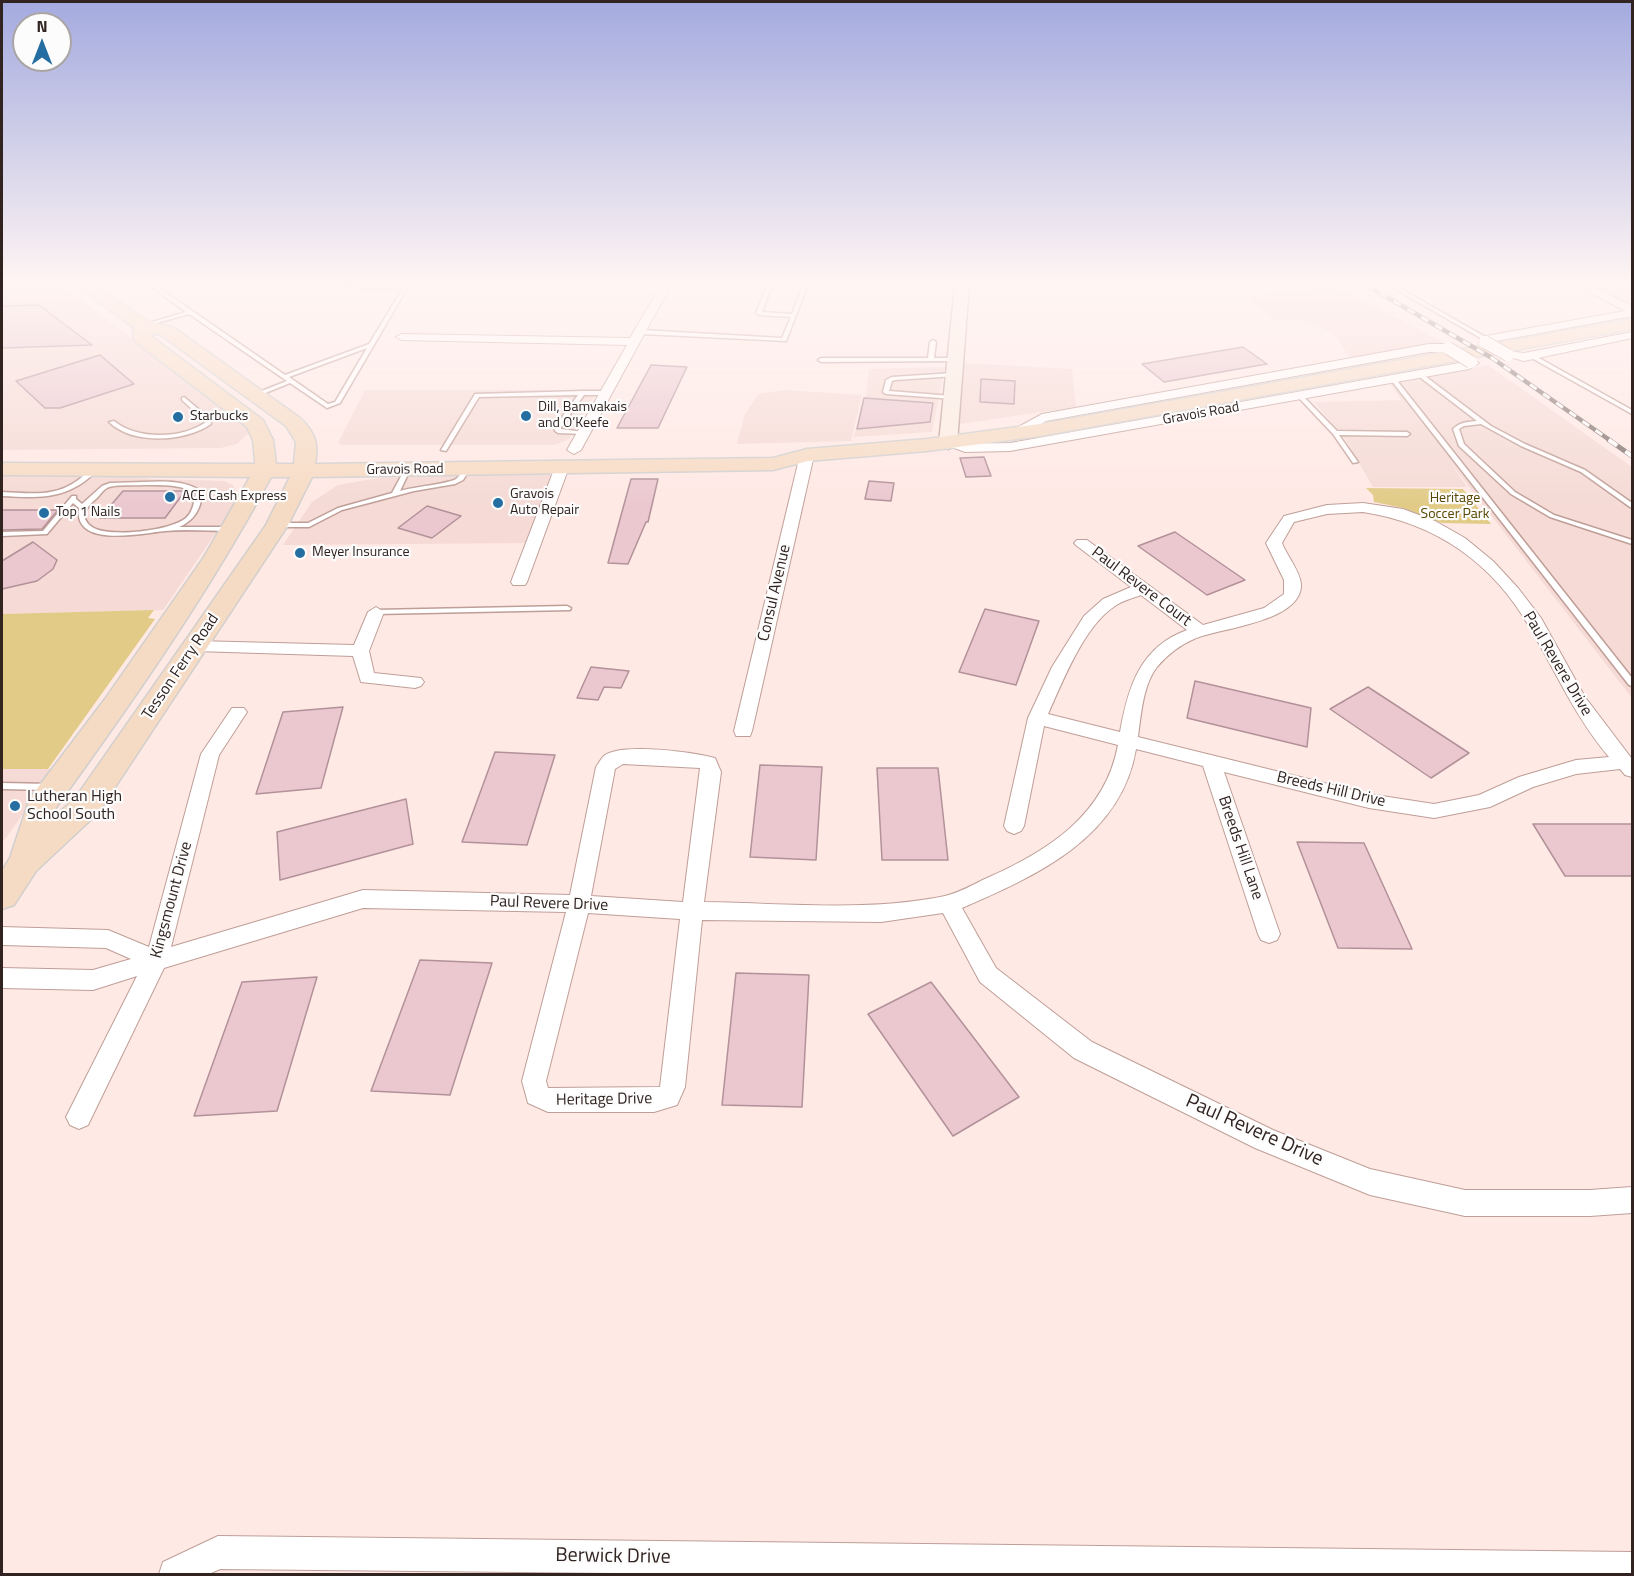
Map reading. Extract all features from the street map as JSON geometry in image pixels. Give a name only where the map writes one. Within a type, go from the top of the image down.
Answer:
[{"type":"main road","points":[[169,359],[256,424],[262,433],[264,461]]},
{"type":"main road","points":[[205,359],[303,432],[304,461]]},
{"type":"main road","name":"Gravois Road","points":[[2,455],[304,461],[444,450],[573,450],[773,464],[807,455],[948,443],[1011,435],[1472,359]]},
{"type":"main road","name":"Gravois Road","points":[[304,461],[369,470],[468,469],[573,450]]},
{"type":"main road","name":"Gravois Road","points":[[2,469],[95,469],[124,477],[264,461]]},
{"type":"main road","name":"Tesson Ferry Road","points":[[25,862],[41,806],[115,706],[232,530],[264,461]]},
{"type":"main road","name":"Tesson Ferry Road","points":[[2,896],[25,862],[87,805],[281,519],[304,461]]},
{"type":"main road","points":[[281,519],[322,488],[369,470]]},
{"type":"street","points":[[519,582],[573,450],[626,359]]},
{"type":"street","points":[[948,443],[956,359]]},
{"type":"street","name":"Gravois Road","points":[[1011,435],[1042,418],[1371,359]]},
{"type":"street","name":"Gravois Road","points":[[948,443],[964,448],[1010,447],[1469,365],[1472,362],[1466,359]]},
{"type":"street","name":"Consul Avenue","points":[[743,731],[807,455]]},
{"type":"street","name":"Paul Revere Drive","points":[[2,978],[93,980],[363,899],[579,904],[692,911],[881,913],[949,904],[1031,869],[1082,833],[1103,809],[1121,772],[1135,707],[1148,668],[1164,648],[1200,631],[1281,608],[1292,593],[1293,584],[1280,561],[1274,543],[1289,519],[1318,508],[1341,506],[1377,508],[1401,514],[1458,538],[1480,556],[1508,586],[1536,623],[1591,721],[1628,766]]},
{"type":"street","name":"Paul Revere Court","points":[[1082,543],[1200,631]]},
{"type":"street","points":[[1014,826],[1037,718],[1061,667],[1090,620],[1109,602],[1143,588]]},
{"type":"street","points":[[376,612],[360,651],[367,678],[416,682]]},
{"type":"street","points":[[196,646],[360,651]]},
{"type":"street","name":"Kingsmount Drive","points":[[79,1117],[157,960],[210,754],[238,712]]},
{"type":"street","name":"Breeds Hill Drive","points":[[1037,718],[1368,801],[1434,811],[1483,802],[1526,782],[1576,767],[1628,766]]},
{"type":"street","name":"Heritage Drive","points":[[623,757],[692,759],[708,763],[711,772],[692,911],[673,1087],[668,1097],[654,1100],[548,1100],[537,1095],[534,1081],[579,904],[606,767],[612,760],[623,757]]},
{"type":"street","name":"Breeds Hill Lane","points":[[1211,761],[1269,934]]},
{"type":"street","name":"Paul Revere Drive","points":[[949,904],[988,975],[1083,1050],[1264,1139],[1370,1182],[1465,1203],[1590,1203],[1632,1200]]},
{"type":"street","points":[[2,936],[108,939],[157,960]]},
{"type":"street","name":"Berwick Drive","points":[[175,1575],[218,1552],[1632,1569]]},
{"type":"lane","points":[[258,359],[327,406],[334,405],[363,359]]},
{"type":"lane","points":[[256,395],[338,359]]},
{"type":"lane","points":[[821,360],[877,362],[931,359],[955,368]]},
{"type":"lane","points":[[1535,359],[1632,412]]},
{"type":"lane","points":[[952,398],[886,392],[889,380],[894,378],[955,368]]},
{"type":"lane","points":[[1419,374],[1483,423],[1523,445],[1583,471],[1632,506]]},
{"type":"lane","points":[[1393,379],[1632,683]]},
{"type":"lane","points":[[444,450],[477,395],[483,393],[604,393]]},
{"type":"lane","points":[[573,450],[558,431],[558,427],[584,393]]},
{"type":"lane","points":[[1300,396],[1335,433],[1355,462]]},
{"type":"lane","points":[[112,422],[120,431],[135,434],[187,435],[199,431],[209,423],[208,420],[184,399]]},
{"type":"lane","points":[[1483,423],[1462,424],[1456,429],[1461,445],[1513,493],[1552,516],[1632,542]]},
{"type":"lane","points":[[1335,433],[1407,434]]},
{"type":"lane","points":[[2,494],[42,495],[70,490],[80,485],[95,469]]},
{"type":"lane","points":[[281,519],[309,525],[340,510],[395,494],[453,483],[462,479],[468,469]]},
{"type":"lane","points":[[395,494],[407,470]]},
{"type":"lane","points":[[164,529],[185,521],[198,503],[199,492],[193,486],[124,477],[104,487],[82,508],[81,516],[85,524],[99,532],[164,529],[232,530]]},
{"type":"lane","points":[[2,534],[45,533],[74,500],[74,493],[70,490]]},
{"type":"lane","points":[[74,500],[82,508]]},
{"type":"lane","points":[[376,612],[567,608]]},
{"type":"lane","points":[[2,786],[55,787]]},
{"type":"shaded area","points":[[2,359],[158,359],[249,428],[249,433],[237,444],[221,448],[2,450]]},
{"type":"shaded area","points":[[964,363],[1072,369],[1076,407],[960,424]]},
{"type":"shaded area","points":[[1488,365],[1632,467],[1632,698],[1450,462],[1467,487],[1373,487],[1345,439],[1314,402],[1401,400],[1390,384]]},
{"type":"shaded area","points":[[945,367],[932,432],[854,437],[863,398],[866,396],[869,369]]},
{"type":"shaded area","points":[[365,390],[598,390],[569,439],[555,445],[343,445],[338,443]]},
{"type":"shaded area","points":[[784,390],[862,395],[851,441],[737,444],[744,416],[758,394]]},
{"type":"shaded area","points":[[2,473],[106,474],[153,479],[224,481],[233,485],[239,499],[163,610],[2,614]]},
{"type":"shaded area","points":[[553,474],[525,543],[283,545],[312,502],[338,485],[378,478]]},
{"type":"shaded area","name":"Lutheran High School South","points":[[2,769],[56,769],[2,843]]},
{"type":"green space","name":"Heritage Soccer Park","points":[[1366,488],[1463,489],[1491,524],[1442,523],[1403,508],[1374,502],[1373,495]]},
{"type":"green space","points":[[154,610],[148,618],[155,619],[48,769],[2,769],[2,614]]},
{"type":"building","points":[[89,359],[104,359],[134,384],[60,408],[45,408],[16,381]]},
{"type":"building","points":[[1174,359],[1259,359],[1267,364],[1164,382],[1142,364]]},
{"type":"building","points":[[651,365],[687,367],[658,428],[617,428]]},
{"type":"building","points":[[981,379],[1015,381],[1014,404],[980,402]]},
{"type":"building","points":[[864,398],[933,403],[930,422],[857,429]]},
{"type":"building","points":[[984,457],[991,476],[966,477],[960,458]]},
{"type":"building","points":[[631,479],[658,479],[648,522],[646,522],[628,564],[608,563]]},
{"type":"building","points":[[869,481],[894,483],[891,501],[865,499]]},
{"type":"building","points":[[123,491],[185,491],[165,518],[100,518]]},
{"type":"building","points":[[427,506],[461,516],[432,538],[398,528]]},
{"type":"building","points":[[2,510],[58,510],[42,529],[2,530]]},
{"type":"building","points":[[1175,532],[1245,580],[1207,595],[1138,546]]},
{"type":"building","points":[[33,542],[57,560],[53,569],[37,581],[2,589],[2,561]]},
{"type":"building","points":[[985,609],[1039,621],[1016,685],[959,672]]},
{"type":"building","points":[[591,667],[629,671],[621,688],[604,687],[598,700],[577,698]]},
{"type":"building","points":[[1195,681],[1311,708],[1307,747],[1187,718]]},
{"type":"building","points":[[1368,687],[1469,753],[1431,778],[1330,709]]},
{"type":"building","points":[[343,707],[321,788],[256,794],[283,712]]},
{"type":"building","points":[[495,752],[555,755],[527,845],[462,842]]},
{"type":"building","points":[[760,765],[822,767],[816,860],[750,857]]},
{"type":"building","points":[[877,768],[938,768],[948,860],[882,860]]},
{"type":"building","points":[[406,799],[413,844],[280,880],[277,832]]},
{"type":"building","points":[[1533,824],[1632,824],[1632,876],[1565,876]]},
{"type":"building","points":[[1297,842],[1364,843],[1412,949],[1338,948]]},
{"type":"building","points":[[420,960],[492,963],[450,1095],[371,1091]]},
{"type":"building","points":[[736,973],[809,975],[802,1107],[722,1105]]},
{"type":"building","points":[[317,977],[277,1111],[194,1116],[242,982]]},
{"type":"building","points":[[931,982],[1019,1097],[953,1136],[868,1014]]},
{"type":"railway","points":[[1493,359],[1611,441]]},
{"type":"railway","points":[[1609,440],[1632,456]]},
{"type":"place","name":"Dill, Bamvakais and O’Keefe","points":[[526,416]]},
{"type":"place","name":"Starbucks","points":[[178,417]]},
{"type":"place","name":"ACE Cash Express","points":[[170,497]]},
{"type":"place","name":"Gravois Auto Repair","points":[[498,503]]},
{"type":"place","name":"Top 1 Nails","points":[[44,513]]},
{"type":"place","name":"Meyer Insurance","points":[[300,553]]},
{"type":"place","name":"Lutheran High School South","points":[[15,806]]}]
